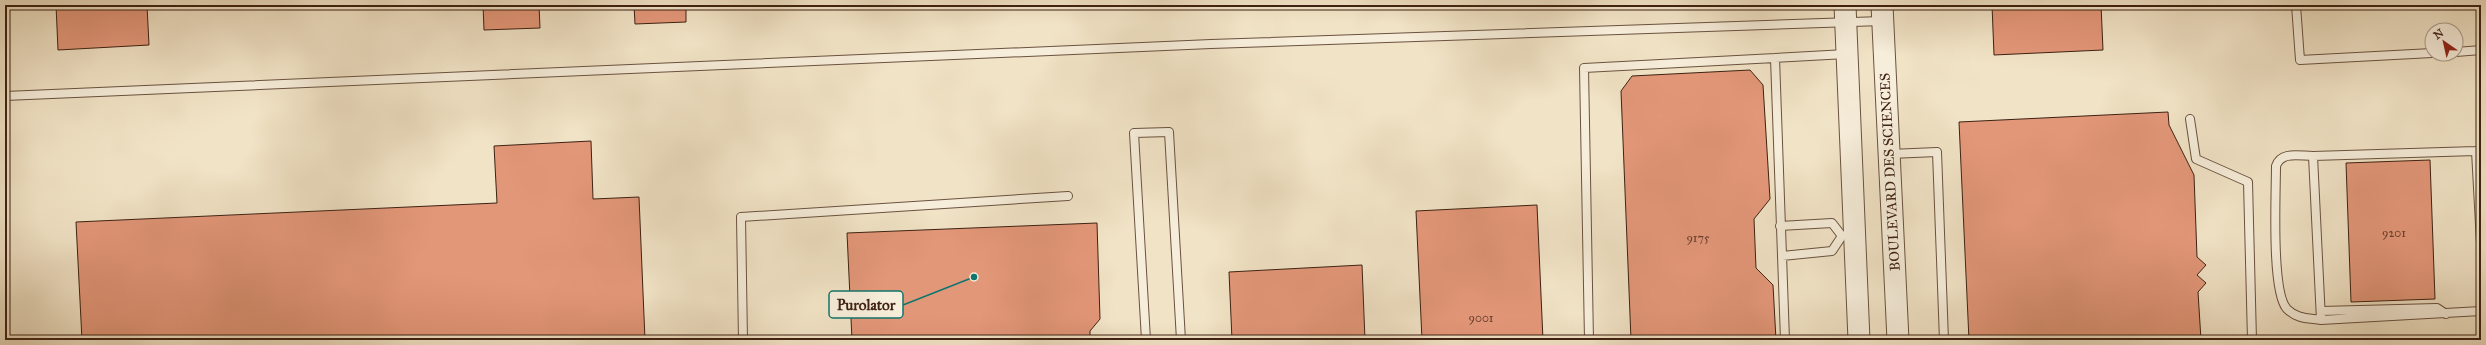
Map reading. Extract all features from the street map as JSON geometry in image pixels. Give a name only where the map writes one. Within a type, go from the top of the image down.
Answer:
[{"type":"street","name":"BOULEVARD DES SCIENCES","points":[[1882,13],[1898,340]]},
{"type":"street","points":[[1845,14],[1847,54],[1848,236],[1859,340]]},
{"type":"lane","points":[[2296,5],[2300,60],[2424,53]]},
{"type":"lane","points":[[5,96],[1211,44],[1882,13]]},
{"type":"lane","points":[[2464,51],[2481,50]]},
{"type":"lane","points":[[1589,340],[1584,68],[1847,54]]},
{"type":"lane","points":[[1775,58],[1785,340]]},
{"type":"lane","points":[[2190,119],[2196,159],[2248,182],[2252,340]]},
{"type":"lane","points":[[1146,340],[1134,133],[1169,132],[1181,340]]},
{"type":"lane","points":[[2481,243],[2478,150],[2284,156],[2278,160],[2276,166],[2277,272],[2281,297],[2286,308],[2299,318],[2321,320],[2481,311]]},
{"type":"lane","points":[[1889,154],[1937,152],[1944,340]]},
{"type":"lane","points":[[2313,156],[2321,320]]},
{"type":"lane","points":[[742,340],[741,217],[1068,196]]},
{"type":"lane","points":[[1780,226],[1832,223],[1848,236],[1832,251],[1782,256]]},
{"type":"lane","points":[[2321,311],[2436,308],[2447,314]]},
{"type":"building","points":[[56,5],[147,5],[149,45],[58,50]]},
{"type":"building","points":[[483,5],[539,5],[540,28],[484,30]]},
{"type":"building","points":[[634,5],[686,5],[686,22],[635,24]]},
{"type":"building","points":[[1992,5],[2101,5],[2103,50],[1994,55]]},
{"type":"building","points":[[1750,70],[1763,85],[1770,199],[1754,219],[1756,268],[1773,285],[1776,340],[1631,340],[1621,91],[1632,76]]},
{"type":"building","points":[[2168,112],[2169,125],[2194,175],[2197,257],[2206,265],[2197,275],[2206,283],[2198,292],[2201,340],[1969,340],[1959,122]]},
{"type":"building","points":[[591,141],[593,199],[639,197],[645,340],[82,340],[76,222],[497,203],[494,146]]},
{"type":"building","points":[[2430,160],[2435,299],[2351,302],[2346,163]]},
{"type":"building","points":[[1537,205],[1543,340],[1422,340],[1416,211]]},
{"type":"building","points":[[1097,223],[1100,319],[1090,331],[1090,340],[852,340],[847,233]]},
{"type":"building","points":[[1362,265],[1365,340],[1232,340],[1229,272]]},
{"type":"place","name":"Purolator","points":[[974,277]]}]
